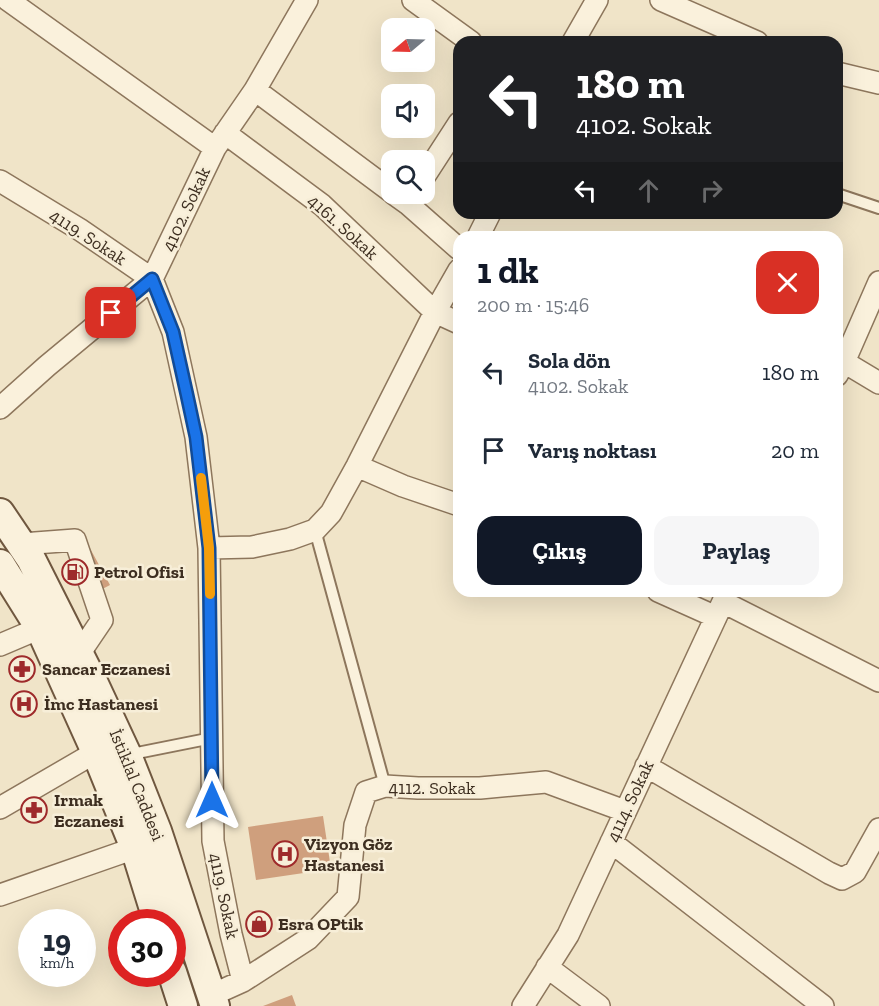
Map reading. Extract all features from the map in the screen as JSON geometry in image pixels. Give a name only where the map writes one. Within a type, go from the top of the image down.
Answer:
[{"type":"main road","name":"İstiklal Caddesi","points":[[0,513],[31,559],[127,755],[157,831],[214,1000]]},
{"type":"main road","name":"İstiklal Caddesi","points":[[0,564],[40,628],[96,752],[135,848],[154,909]]},
{"type":"main road","points":[[96,752],[127,755]]},
{"type":"main road","points":[[177,987],[183,1006]]},
{"type":"street","name":"4161. Sokak","points":[[8,0],[322,205],[435,312],[453,320]]},
{"type":"street","name":"4102. Sokak","points":[[0,408],[152,279],[220,140],[255,90],[307,0]]},
{"type":"street","points":[[413,0],[463,36]]},
{"type":"street","points":[[576,36],[597,0]]},
{"type":"street","points":[[661,0],[743,36]]},
{"type":"street","points":[[843,74],[879,83]]},
{"type":"street","points":[[255,90],[381,181]]},
{"type":"street","points":[[435,160],[453,132]]},
{"type":"street","name":"4119. Sokak","points":[[0,181],[79,229],[152,279],[173,332],[196,437],[209,548],[213,841],[231,934],[243,981]]},
{"type":"street","points":[[411,204],[453,243]]},
{"type":"street","points":[[843,364],[879,282]]},
{"type":"street","points":[[209,548],[252,547],[290,539],[315,530],[331,513],[435,312],[453,290]]},
{"type":"street","points":[[843,370],[879,383]]},
{"type":"street","points":[[357,466],[453,503]]},
{"type":"street","points":[[22,544],[75,540],[102,620],[79,654]]},
{"type":"street","points":[[690,597],[722,603],[877,674]]},
{"type":"street","name":"4114. Sokak","points":[[523,1006],[568,935],[722,603]]},
{"type":"street","points":[[0,645],[40,628]]},
{"type":"street","points":[[0,808],[96,752]]},
{"type":"street","points":[[646,766],[842,879],[855,872],[879,829]]},
{"type":"street","name":"4112. Sokak","points":[[214,1000],[308,939],[348,897],[355,825],[366,792],[385,786],[480,788],[546,782],[625,812]]},
{"type":"street","points":[[611,842],[823,1006]]},
{"type":"street","points":[[0,895],[135,848]]},
{"type":"street","points":[[548,967],[599,1006]]},
{"type":"lane","points":[[843,196],[879,208]]},
{"type":"lane","points":[[315,530],[385,786]]},
{"type":"lane","points":[[127,755],[212,738]]},
{"type":"building","points":[[86,541],[110,585],[93,594],[70,549]]},
{"type":"building","name":"Vizyon Göz Hastanesi","points":[[323,816],[331,869],[256,880],[248,827]]},
{"type":"building","points":[[292,995],[296,1006],[263,1006]]},
{"type":"slow traffic","points":[[201,478],[209,548],[210,594]]},
{"type":"place","name":"Petrol Ofisi","points":[[75,572]]},
{"type":"place","name":"Sancar Eczanesi","points":[[22,669]]},
{"type":"place","name":"İmc Hastanesi","points":[[24,704]]},
{"type":"place","name":"Irmak Eczanesi","points":[[34,810]]},
{"type":"place","name":"Vizyon Göz Hastanesi","points":[[285,854]]},
{"type":"place","name":"Esra OPtik","points":[[259,924]]},
{"type":"route","points":[[111,313],[152,279],[173,332],[196,437],[209,548],[212,800]]}]
